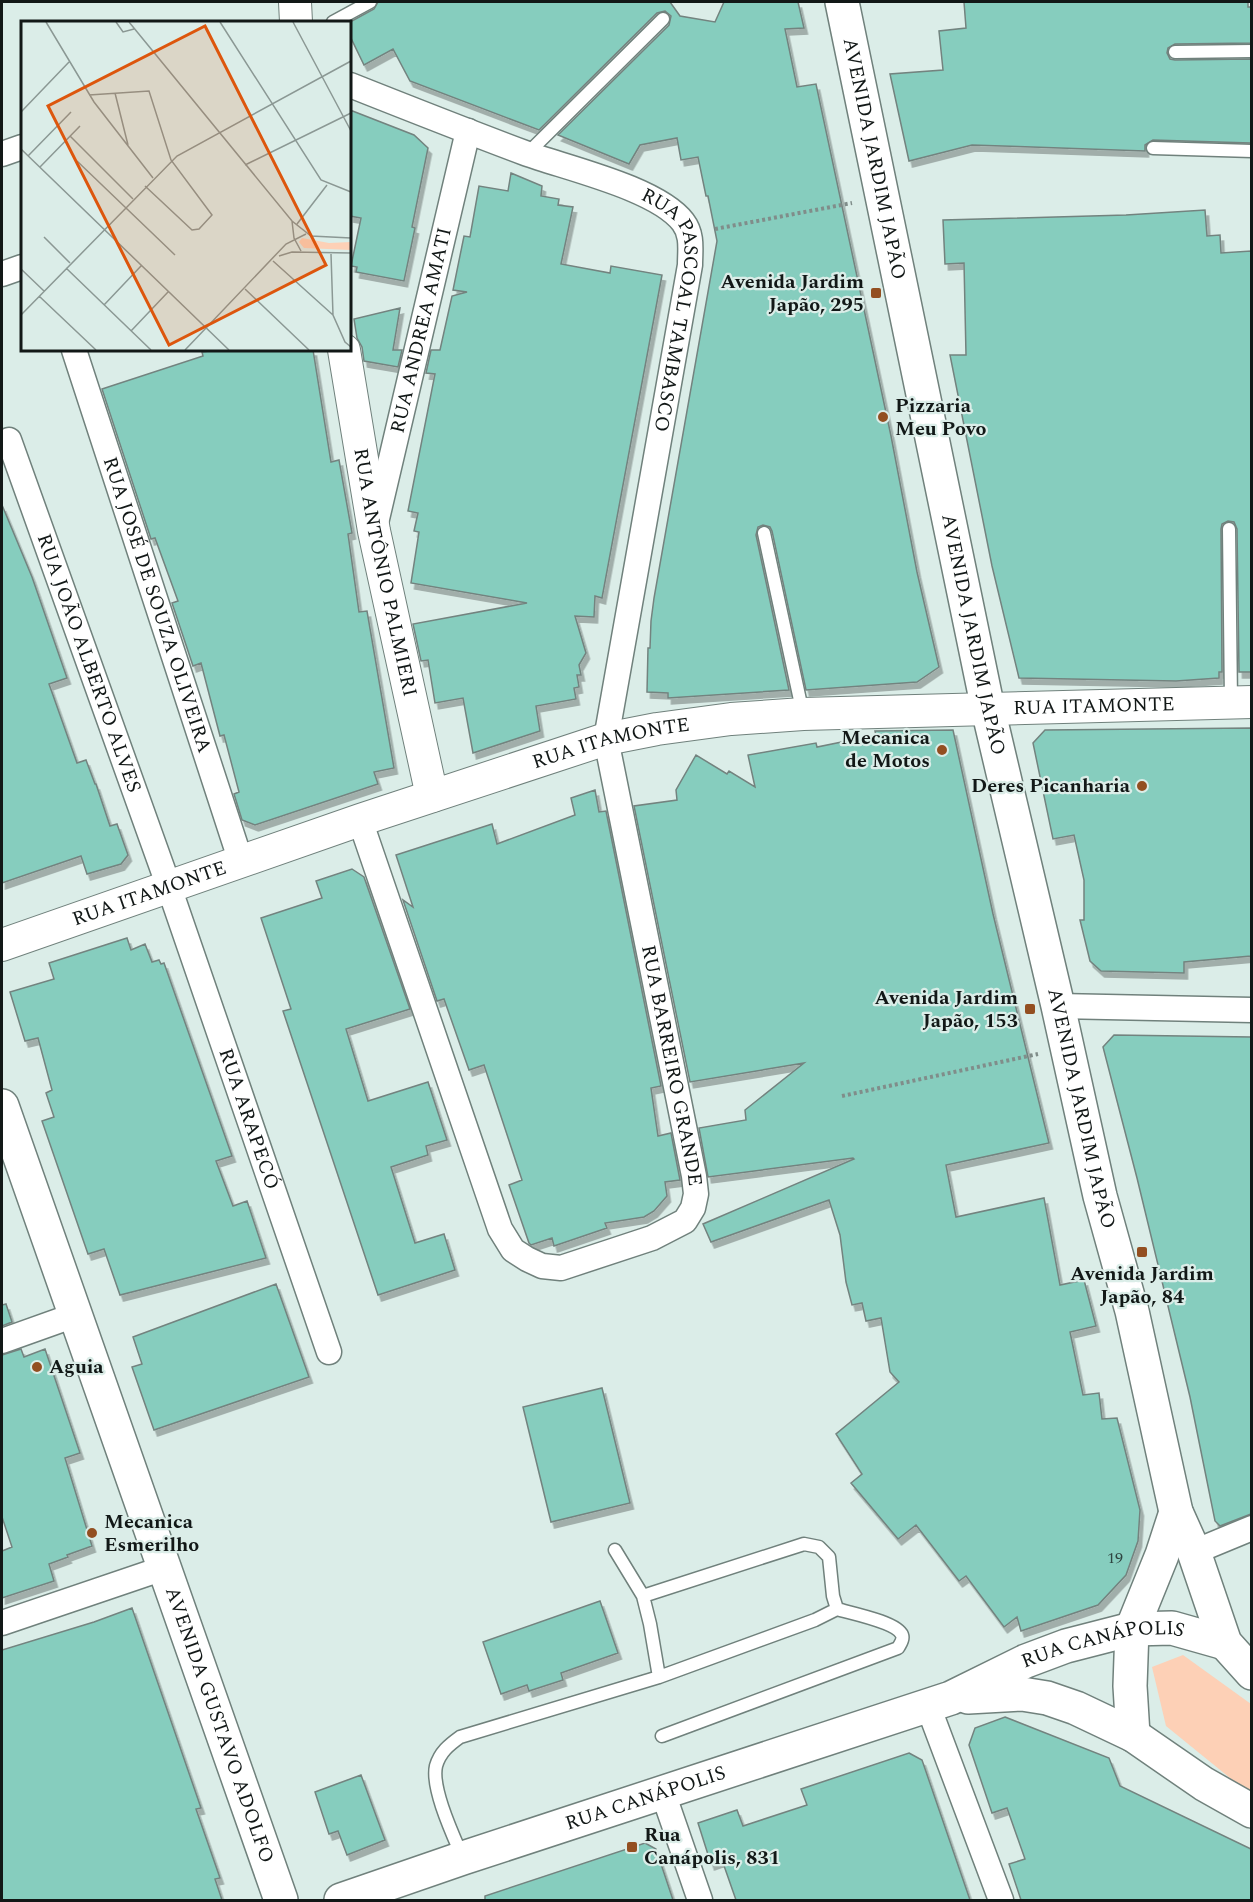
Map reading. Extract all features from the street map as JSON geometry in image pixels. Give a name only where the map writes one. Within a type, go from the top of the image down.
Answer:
[{"type":"main road","name":"AVENIDA JARDIM JAPÃO","points":[[842,2],[988,709],[1100,1196],[1132,1311],[1176,1512],[1194,1552],[1225,1643]]},
{"type":"main road","name":"AVENIDA GUSTAVO ADOLFO","points":[[2,1106],[281,1900]]},
{"type":"main road","points":[[1133,1735],[1130,1686],[1132,1629],[1176,1512]]},
{"type":"main road","name":"RUA CANÁPOLIS","points":[[341,1900],[939,1702],[1026,1661],[1066,1646],[1132,1629],[1172,1628],[1225,1643]]},
{"type":"main road","points":[[1225,1643],[1251,1673]]},
{"type":"main road","name":"RUA CANÁPOLIS","points":[[939,1702],[1022,1694],[1047,1698],[1076,1708],[1133,1735],[1204,1784],[1251,1811]]},
{"type":"street","points":[[295,2],[296,21]]},
{"type":"street","name":"RUA PASCOAL TAMBASCO","points":[[351,85],[527,154],[619,184],[671,210],[683,222],[690,234],[690,265],[606,739]]},
{"type":"street","name":"RUA ANDREA AMATI","points":[[374,531],[468,131]]},
{"type":"street","points":[[2,154],[21,147]]},
{"type":"street","points":[[2,274],[21,267]]},
{"type":"street","name":"RUA JOSÉ DE SOUZA OLIVEIRA","points":[[74,351],[241,862]]},
{"type":"street","name":"RUA ANTÔNIO PALMIERI","points":[[344,351],[374,531],[432,796]]},
{"type":"street","name":"RUA JOÃO ALBERTO ALVES","points":[[9,440],[168,888]]},
{"type":"street","name":"RUA ITAMONTE","points":[[2,945],[360,820],[606,739],[657,729],[731,719],[803,714],[1241,702]]},
{"type":"street","name":"RUA BARREIRO GRANDE","points":[[360,820],[500,1229],[513,1250],[527,1259],[542,1266],[561,1268],[652,1238],[685,1221],[693,1208],[696,1194],[688,1137],[606,739]]},
{"type":"street","name":"RUA ARAPECÓ","points":[[168,888],[329,1352]]},
{"type":"street","points":[[1058,1006],[1251,1010]]},
{"type":"street","points":[[2,1341],[75,1315]]},
{"type":"street","points":[[1194,1552],[1251,1528]]},
{"type":"street","points":[[2,1623],[164,1568]]},
{"type":"street","points":[[939,1702],[1001,1900]]},
{"type":"street","points":[[663,1793],[700,1900]]},
{"type":"lane","points":[[335,21],[370,2]]},
{"type":"lane","points":[[527,154],[663,19]]},
{"type":"lane","points":[[1175,52],[1251,51]]},
{"type":"lane","points":[[1153,148],[1251,151]]},
{"type":"lane","points":[[1229,529],[1241,702]]},
{"type":"lane","points":[[764,533],[803,714]]},
{"type":"lane","points":[[643,1596],[804,1544],[819,1547],[830,1557],[833,1596],[837,1609]]},
{"type":"lane","points":[[615,1550],[643,1596],[659,1677]]},
{"type":"lane","points":[[463,1858],[445,1816],[435,1771],[447,1746],[460,1737],[659,1677],[815,1620],[837,1609],[881,1622],[897,1629],[902,1634],[902,1641],[898,1648],[662,1736]]},
{"type":"path","points":[[690,234],[882,197]]},
{"type":"path","points":[[842,1096],[1028,1056]]},
{"type":"shaded area","points":[[1183,1655],[1251,1704],[1251,1795],[1166,1726],[1152,1667]]},
{"type":"building","points":[[378,2],[670,2],[680,16],[715,22],[724,2],[798,2],[804,28],[785,29],[797,87],[816,84],[891,436],[917,572],[939,667],[917,682],[806,690],[772,531],[770,527],[763,525],[758,527],[756,535],[789,690],[668,698],[668,693],[647,692],[648,648],[650,648],[654,598],[717,241],[698,157],[681,160],[677,138],[640,145],[629,164],[558,135],[669,25],[671,16],[665,11],[657,13],[539,130],[410,81],[393,49],[364,65],[351,38],[351,21],[374,9]]},
{"type":"building","points":[[964,2],[1248,2],[1248,7],[1251,7],[1251,43],[1175,44],[1168,48],[1167,53],[1170,59],[1175,60],[1251,59],[1251,143],[1153,140],[1145,145],[1145,151],[972,145],[909,161],[890,74],[943,70],[939,31],[966,28]]},
{"type":"building","points":[[351,110],[414,135],[428,148],[404,281],[356,272],[357,267],[351,266],[361,218],[351,216]]},
{"type":"building","points":[[511,173],[542,186],[541,196],[559,199],[558,205],[573,207],[561,264],[610,273],[611,266],[662,275],[602,598],[595,596],[594,617],[575,616],[586,653],[579,665],[581,675],[577,675],[579,687],[574,688],[576,699],[536,706],[540,731],[473,753],[463,698],[435,703],[428,660],[421,661],[413,624],[527,603],[411,583],[419,532],[414,531],[418,513],[408,511],[435,374],[426,373],[431,350],[440,350],[452,296],[467,292],[453,290],[464,236],[470,237],[479,186],[508,191]]},
{"type":"building","points":[[1205,210],[1207,236],[1220,235],[1221,253],[1251,251],[1251,672],[1239,672],[1237,529],[1234,522],[1228,521],[1222,524],[1221,529],[1222,672],[1219,672],[1219,678],[1176,681],[1019,678],[992,566],[950,355],[966,355],[964,263],[945,264],[943,220],[1126,215]]},
{"type":"building","points":[[400,308],[393,350],[402,350],[398,367],[364,361],[354,319]]},
{"type":"building","points":[[313,351],[331,462],[339,460],[352,533],[348,534],[359,612],[367,611],[394,768],[374,772],[378,784],[255,825],[242,820],[234,794],[239,792],[224,735],[220,736],[201,663],[193,666],[172,603],[178,601],[155,538],[151,539],[102,389],[203,356],[202,352]]},
{"type":"building","points":[[2,505],[32,577],[67,678],[49,684],[77,763],[86,760],[110,826],[117,824],[128,855],[121,864],[87,874],[81,856],[2,883]]},
{"type":"building","points":[[1251,728],[1251,956],[1184,962],[1184,973],[1101,971],[1090,961],[1080,920],[1084,920],[1084,880],[1074,835],[1053,839],[1033,743],[1045,730]]},
{"type":"building","points":[[953,730],[993,914],[1049,1143],[946,1165],[956,1217],[1044,1198],[1060,1285],[1084,1280],[1096,1326],[1070,1332],[1083,1395],[1099,1393],[1102,1419],[1117,1418],[1140,1510],[1138,1541],[1126,1575],[1098,1605],[1021,1631],[1017,1617],[1004,1627],[966,1576],[959,1581],[916,1525],[898,1539],[851,1483],[862,1474],[836,1434],[899,1382],[890,1372],[881,1318],[866,1321],[862,1303],[852,1305],[846,1282],[840,1235],[829,1200],[711,1242],[703,1224],[854,1159],[708,1177],[699,1128],[746,1120],[745,1110],[804,1063],[690,1082],[634,806],[677,800],[676,790],[696,755],[727,774],[729,771],[755,787],[748,755],[816,743],[817,747],[876,735],[875,731]]},
{"type":"building","points":[[595,790],[599,812],[606,811],[661,1086],[651,1088],[658,1136],[671,1133],[680,1180],[665,1182],[667,1196],[654,1211],[644,1217],[605,1223],[607,1228],[554,1246],[552,1238],[531,1245],[509,1185],[522,1180],[484,1065],[469,1070],[444,999],[437,1001],[403,900],[413,907],[396,855],[492,824],[497,844],[575,815],[571,798]]},
{"type":"building","points":[[352,869],[364,877],[410,1009],[346,1029],[368,1101],[428,1082],[447,1140],[426,1146],[428,1155],[391,1167],[415,1243],[444,1234],[455,1270],[378,1295],[283,1011],[291,1009],[261,918],[322,898],[316,881]]},
{"type":"building","points":[[127,938],[131,950],[145,944],[152,962],[159,960],[161,964],[164,963],[232,1156],[216,1161],[233,1206],[247,1201],[266,1258],[120,1295],[104,1249],[88,1254],[42,1121],[54,1117],[46,1093],[52,1090],[38,1038],[25,1041],[10,992],[54,979],[49,963]]},
{"type":"building","points":[[1114,1035],[1251,1037],[1251,1514],[1220,1526],[1215,1521],[1190,1397],[1103,1047]]},
{"type":"building","points":[[276,1284],[309,1377],[154,1430],[132,1367],[142,1364],[133,1337]]},
{"type":"building","points":[[6,1304],[12,1322],[2,1326],[2,1305]]},
{"type":"building","points":[[21,1349],[24,1357],[45,1349],[80,1453],[65,1458],[92,1546],[49,1564],[54,1581],[2,1598],[2,1551],[12,1547],[2,1517],[2,1355]]},
{"type":"building","points":[[602,1388],[630,1503],[551,1522],[523,1407]]},
{"type":"building","points":[[600,1601],[618,1653],[561,1673],[563,1680],[529,1691],[527,1685],[501,1694],[483,1642]]},
{"type":"building","points":[[132,1608],[201,1808],[196,1809],[220,1878],[215,1879],[222,1900],[2,1900],[2,1650]]},
{"type":"building","points":[[1005,1717],[1109,1758],[1120,1786],[1251,1849],[1251,1900],[1021,1900],[1009,1864],[1025,1859],[1007,1808],[992,1813],[969,1745],[975,1728]]},
{"type":"building","points":[[909,1753],[922,1760],[970,1900],[736,1900],[722,1860],[711,1864],[698,1823],[737,1810],[743,1826],[807,1805],[801,1789]]},
{"type":"building","points":[[361,1775],[385,1840],[347,1855],[338,1831],[329,1834],[315,1792]]},
{"type":"building","points":[[645,1843],[656,1849],[673,1900],[485,1900],[485,1896]]},
{"type":"place","name":"Avenida Jardim Japão, 295","points":[[876,293]]},
{"type":"place","name":"Pizzaria Meu Povo","points":[[883,417]]},
{"type":"place","name":"Mecanica de Motos","points":[[942,750]]},
{"type":"place","name":"Deres Picanharia","points":[[1142,786]]},
{"type":"place","name":"Avenida Jardim Japão, 153","points":[[1030,1009]]},
{"type":"place","name":"Avenida Jardim Japão, 84","points":[[1142,1252]]},
{"type":"place","name":"Aguia","points":[[37,1367]]},
{"type":"place","name":"Mecanica Esmerilho","points":[[92,1533]]},
{"type":"place","name":"Rua Canápolis, 831","points":[[632,1847]]}]
